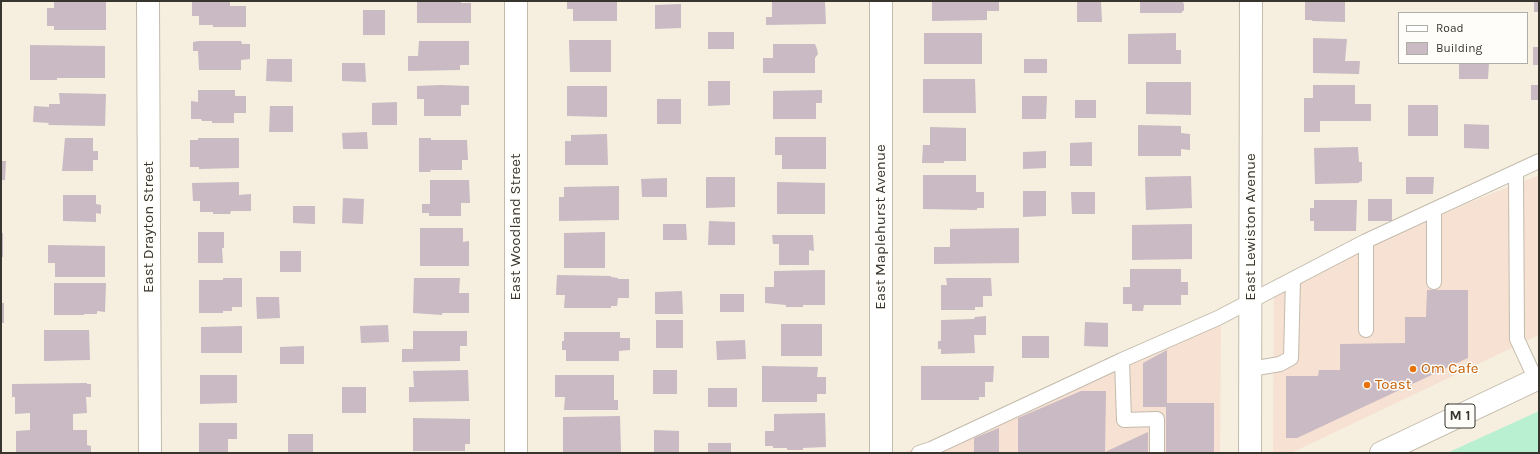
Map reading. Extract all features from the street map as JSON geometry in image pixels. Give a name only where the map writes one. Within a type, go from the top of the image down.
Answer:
[{"type":"street","name":"East Drayton Street","points":[[148,1],[150,453]]},
{"type":"street","name":"East Woodland Street","points":[[516,1],[516,453]]},
{"type":"street","name":"East Maplehurst Avenue","points":[[881,1],[881,453]]},
{"type":"street","name":"East Lewiston Avenue","points":[[1250,453],[1251,1]]},
{"type":"street","name":"M 1","points":[[1381,453],[1537,379]]},
{"type":"lane","points":[[927,452],[1251,301],[1366,241],[1539,161]]},
{"type":"lane","points":[[1516,172],[1516,339],[1537,379]]},
{"type":"lane","points":[[1434,210],[1434,282]]},
{"type":"lane","points":[[1366,241],[1366,330]]},
{"type":"lane","points":[[1251,369],[1280,364],[1291,358],[1293,279]]},
{"type":"lane","points":[[1122,360],[1124,420],[1157,420],[1157,453]]},
{"type":"shaded area","points":[[1539,175],[1539,335],[1291,453],[1273,453],[1274,290],[1473,201]]},
{"type":"shaded area","points":[[1221,316],[1220,453],[903,453]]},
{"type":"green space","points":[[1539,411],[1539,453],[1447,453]]},
{"type":"building","points":[[54,1],[106,1],[106,30],[54,30],[54,26],[47,26],[47,8],[54,8]]},
{"type":"building","points":[[192,1],[230,1],[230,6],[246,6],[246,27],[213,27],[213,25],[199,25],[199,16],[192,16]]},
{"type":"building","points":[[417,1],[461,1],[461,3],[471,3],[471,23],[417,23]]},
{"type":"building","points":[[567,1],[617,1],[617,21],[573,21],[573,9],[567,9]]},
{"type":"building","points":[[772,1],[825,1],[826,24],[766,25],[766,17],[772,17]]},
{"type":"building","points":[[932,1],[999,1],[999,11],[987,11],[987,20],[932,21]]},
{"type":"building","points":[[1077,1],[1101,1],[1102,22],[1077,22]]},
{"type":"building","points":[[1140,1],[1182,1],[1184,4],[1184,10],[1181,13],[1140,13]]},
{"type":"building","points":[[1305,1],[1345,1],[1345,22],[1305,20]]},
{"type":"building","points":[[1534,1],[1539,1],[1539,12],[1534,12]]},
{"type":"building","points":[[681,4],[681,28],[655,29],[655,5]]},
{"type":"building","points":[[363,10],[385,10],[385,35],[363,35]]},
{"type":"building","points":[[708,32],[734,32],[734,49],[708,49]]},
{"type":"building","points":[[924,33],[982,33],[982,64],[924,64]]},
{"type":"building","points":[[1176,33],[1176,50],[1181,50],[1181,64],[1128,64],[1128,34]]},
{"type":"building","points":[[1313,38],[1347,39],[1345,61],[1360,61],[1359,74],[1313,73]]},
{"type":"building","points":[[569,40],[611,40],[611,72],[570,72]]},
{"type":"building","points":[[241,41],[242,44],[250,44],[250,59],[241,60],[241,70],[199,70],[198,51],[193,51],[193,42]]},
{"type":"building","points":[[419,41],[469,41],[469,65],[460,65],[460,70],[408,71],[408,56],[418,56]]},
{"type":"building","points":[[773,44],[815,44],[818,54],[815,58],[815,73],[763,73],[763,58],[773,58]]},
{"type":"building","points":[[30,45],[105,46],[105,78],[57,78],[57,80],[30,80]]},
{"type":"building","points":[[1533,47],[1539,47],[1539,65],[1533,65]]},
{"type":"building","points":[[267,59],[292,59],[292,82],[266,81]]},
{"type":"building","points":[[1024,59],[1047,59],[1047,73],[1024,73]]},
{"type":"building","points":[[342,63],[365,63],[366,82],[342,81]]},
{"type":"building","points":[[1459,64],[1489,64],[1488,79],[1459,79]]},
{"type":"building","points":[[923,79],[975,79],[976,113],[923,113]]},
{"type":"building","points":[[708,81],[730,81],[730,105],[708,106]]},
{"type":"building","points":[[1146,82],[1191,82],[1191,115],[1146,114]]},
{"type":"building","points":[[1313,85],[1355,85],[1355,104],[1371,104],[1371,121],[1320,121],[1320,132],[1304,132],[1304,98],[1313,98]]},
{"type":"building","points":[[1531,85],[1539,85],[1539,100],[1531,100]]},
{"type":"building","points":[[417,86],[469,86],[469,105],[461,105],[461,116],[424,116],[424,99],[417,99]]},
{"type":"building","points":[[567,86],[607,86],[607,117],[567,116]]},
{"type":"building","points":[[198,90],[235,90],[235,96],[246,96],[246,113],[234,113],[234,123],[212,123],[212,121],[191,119],[191,101],[198,102]]},
{"type":"building","points":[[822,90],[822,103],[816,103],[816,119],[773,119],[773,91]]},
{"type":"building","points":[[59,93],[106,94],[105,126],[48,125],[49,123],[33,122],[34,106],[49,107],[49,104],[60,104]]},
{"type":"building","points":[[1022,96],[1047,96],[1046,119],[1022,119]]},
{"type":"building","points":[[657,99],[681,99],[681,124],[657,124]]},
{"type":"building","points":[[1075,100],[1096,100],[1096,118],[1075,118]]},
{"type":"building","points":[[397,102],[397,125],[372,125],[372,103]]},
{"type":"building","points":[[1408,105],[1438,105],[1438,136],[1408,136]]},
{"type":"building","points":[[270,106],[293,106],[293,132],[269,132]]},
{"type":"building","points":[[1464,124],[1489,125],[1489,149],[1464,148]]},
{"type":"building","points":[[1138,125],[1181,126],[1181,133],[1190,134],[1190,150],[1181,149],[1181,156],[1138,156]]},
{"type":"building","points":[[930,127],[966,128],[966,161],[922,163],[923,145],[930,145]]},
{"type":"building","points":[[367,132],[368,149],[343,149],[342,133]]},
{"type":"building","points":[[607,134],[608,165],[565,165],[565,141],[571,141],[571,135]]},
{"type":"building","points":[[775,137],[826,137],[826,169],[782,169],[782,155],[775,155]]},
{"type":"building","points":[[65,138],[93,138],[93,151],[98,151],[98,160],[93,160],[93,171],[62,171]]},
{"type":"building","points":[[198,138],[239,138],[239,168],[199,169],[199,167],[190,167],[190,140],[198,140]]},
{"type":"building","points":[[419,138],[431,138],[431,140],[467,140],[468,160],[462,160],[462,170],[430,170],[431,172],[419,172]]},
{"type":"building","points":[[1092,142],[1092,166],[1070,166],[1070,143]]},
{"type":"building","points":[[1358,147],[1359,162],[1362,162],[1362,181],[1359,183],[1315,184],[1314,148]]},
{"type":"building","points":[[1046,151],[1046,168],[1023,169],[1023,152]]},
{"type":"building","points":[[1,161],[6,161],[5,180],[1,180]]},
{"type":"building","points":[[923,175],[976,175],[976,192],[984,192],[984,208],[977,208],[977,210],[923,209]]},
{"type":"building","points":[[1191,176],[1192,208],[1146,210],[1145,177]]},
{"type":"building","points":[[706,177],[735,177],[735,207],[706,208]]},
{"type":"building","points":[[1406,177],[1434,177],[1433,194],[1406,194]]},
{"type":"building","points":[[667,178],[667,197],[642,197],[641,179]]},
{"type":"building","points":[[430,180],[469,180],[470,203],[461,203],[461,216],[429,216],[429,213],[422,213],[422,204],[430,204]]},
{"type":"building","points":[[239,182],[239,195],[251,194],[251,211],[231,211],[230,214],[200,212],[200,201],[193,201],[192,183]]},
{"type":"building","points":[[777,182],[825,183],[825,214],[777,214]]},
{"type":"building","points":[[619,186],[619,220],[559,221],[559,197],[564,197],[564,187]]},
{"type":"building","points":[[1023,191],[1046,191],[1046,216],[1023,217]]},
{"type":"building","points":[[1071,192],[1095,192],[1095,214],[1072,214]]},
{"type":"building","points":[[63,195],[96,195],[96,204],[101,205],[101,214],[96,213],[96,222],[63,221]]},
{"type":"building","points":[[343,198],[364,199],[363,224],[342,223]]},
{"type":"building","points":[[1368,199],[1392,199],[1392,221],[1368,221]]},
{"type":"building","points":[[1314,200],[1357,200],[1356,231],[1314,231],[1314,221],[1310,221],[1310,208],[1314,208]]},
{"type":"building","points":[[293,206],[315,206],[315,224],[293,223]]},
{"type":"building","points":[[709,221],[735,222],[735,245],[708,245]]},
{"type":"building","points":[[663,224],[686,224],[687,240],[663,240]]},
{"type":"building","points":[[1192,224],[1192,259],[1132,260],[1132,225]]},
{"type":"building","points":[[420,228],[463,228],[463,242],[469,241],[469,266],[420,266]]},
{"type":"building","points":[[1019,228],[1019,263],[934,264],[934,247],[950,247],[950,229]]},
{"type":"building","points":[[198,232],[224,232],[224,248],[222,248],[223,263],[198,263]]},
{"type":"building","points":[[605,232],[605,268],[564,268],[564,233]]},
{"type":"building","points":[[1,233],[3,233],[3,257],[1,257]]},
{"type":"building","points":[[772,235],[813,235],[814,251],[809,250],[809,265],[779,265],[779,244],[773,244]]},
{"type":"building","points":[[48,245],[105,246],[105,277],[55,277],[55,263],[48,263]]},
{"type":"building","points":[[280,251],[301,251],[301,272],[280,272]]},
{"type":"building","points":[[1130,269],[1181,269],[1181,282],[1188,282],[1188,295],[1181,295],[1181,305],[1144,305],[1143,311],[1132,311],[1132,304],[1123,304],[1123,287],[1130,287]]},
{"type":"building","points":[[825,270],[825,305],[786,307],[786,305],[765,303],[765,287],[774,287],[774,271]]},
{"type":"building","points":[[557,275],[611,276],[618,279],[629,279],[629,298],[618,298],[617,306],[611,306],[611,308],[564,308],[565,295],[556,295]]},
{"type":"building","points":[[223,278],[242,278],[242,307],[232,307],[232,311],[223,311],[223,313],[199,313],[199,280],[223,280]]},
{"type":"building","points":[[414,278],[460,278],[459,293],[469,293],[469,313],[442,313],[442,315],[413,313]]},
{"type":"building","points":[[946,278],[991,278],[992,296],[983,296],[983,307],[975,307],[975,310],[941,310],[941,285],[947,285]]},
{"type":"building","points":[[54,283],[106,283],[105,312],[97,311],[97,314],[84,315],[54,315]]},
{"type":"building","points":[[1427,290],[1468,290],[1468,358],[1297,438],[1286,438],[1286,376],[1318,376],[1319,370],[1340,370],[1340,344],[1405,343],[1405,317],[1426,317]]},
{"type":"building","points":[[682,291],[683,314],[655,314],[655,292]]},
{"type":"building","points":[[720,294],[744,294],[744,312],[720,312]]},
{"type":"building","points":[[256,297],[279,297],[280,318],[257,319]]},
{"type":"building","points":[[1,303],[4,303],[4,323],[1,323]]},
{"type":"building","points":[[986,316],[986,335],[974,335],[975,353],[941,354],[941,349],[938,349],[938,341],[941,341],[941,320],[974,319],[975,317]]},
{"type":"building","points":[[656,320],[683,320],[683,348],[656,348]]},
{"type":"building","points":[[1085,322],[1108,323],[1108,347],[1084,346]]},
{"type":"building","points":[[781,324],[822,324],[822,356],[781,356]]},
{"type":"building","points":[[388,325],[389,342],[361,343],[360,326]]},
{"type":"building","points":[[242,326],[242,353],[201,353],[201,327]]},
{"type":"building","points":[[44,330],[89,330],[90,360],[44,361]]},
{"type":"building","points":[[413,331],[467,331],[467,346],[460,346],[460,361],[402,362],[402,349],[413,349]]},
{"type":"building","points":[[564,332],[620,332],[620,338],[630,338],[630,350],[619,351],[619,361],[566,361],[566,350],[562,350]]},
{"type":"building","points":[[1022,336],[1049,336],[1049,358],[1022,358]]},
{"type":"building","points":[[745,340],[746,359],[717,360],[716,341]]},
{"type":"building","points":[[304,346],[304,364],[280,364],[280,347]]},
{"type":"building","points":[[1167,350],[1167,403],[1214,403],[1214,453],[1166,453],[1166,407],[1143,407],[1143,363]]},
{"type":"building","points":[[762,366],[818,367],[817,377],[826,377],[826,394],[817,394],[817,402],[762,402]]},
{"type":"building","points":[[921,366],[994,366],[993,382],[985,382],[985,397],[979,397],[979,400],[921,400]]},
{"type":"building","points":[[468,370],[469,401],[409,402],[409,387],[414,387],[413,371]]},
{"type":"building","points":[[653,370],[677,370],[677,394],[653,394]]},
{"type":"building","points":[[200,375],[237,375],[237,403],[200,404]]},
{"type":"building","points":[[555,375],[614,375],[614,400],[618,400],[618,410],[564,410],[565,397],[555,397]]},
{"type":"building","points":[[12,384],[91,384],[91,397],[86,397],[87,413],[73,414],[73,430],[87,430],[87,445],[91,446],[91,453],[16,453],[16,431],[30,430],[30,413],[15,414],[15,397],[12,397]]},
{"type":"building","points":[[342,387],[366,387],[366,413],[342,413]]},
{"type":"building","points":[[708,388],[737,388],[737,407],[708,407]]},
{"type":"building","points":[[1081,391],[1106,391],[1105,452],[1148,432],[1148,453],[1018,453],[1018,418]]},
{"type":"building","points":[[825,413],[826,447],[803,448],[803,450],[787,450],[787,448],[773,448],[773,446],[765,446],[765,431],[774,431],[774,414]]},
{"type":"building","points":[[620,416],[621,452],[563,452],[563,417]]},
{"type":"building","points":[[413,418],[470,419],[470,444],[465,444],[465,451],[413,451]]},
{"type":"building","points":[[199,423],[237,423],[237,439],[228,439],[228,452],[199,453]]},
{"type":"building","points":[[999,428],[999,453],[974,453],[974,438]]},
{"type":"building","points":[[654,430],[679,431],[679,453],[654,453]]},
{"type":"building","points":[[288,434],[313,434],[313,453],[288,453]]},
{"type":"building","points":[[708,443],[731,443],[731,453],[708,453]]},
{"type":"place","name":"Om Cafe","points":[[1413,369]]},
{"type":"place","name":"Toast","points":[[1367,385]]}]
